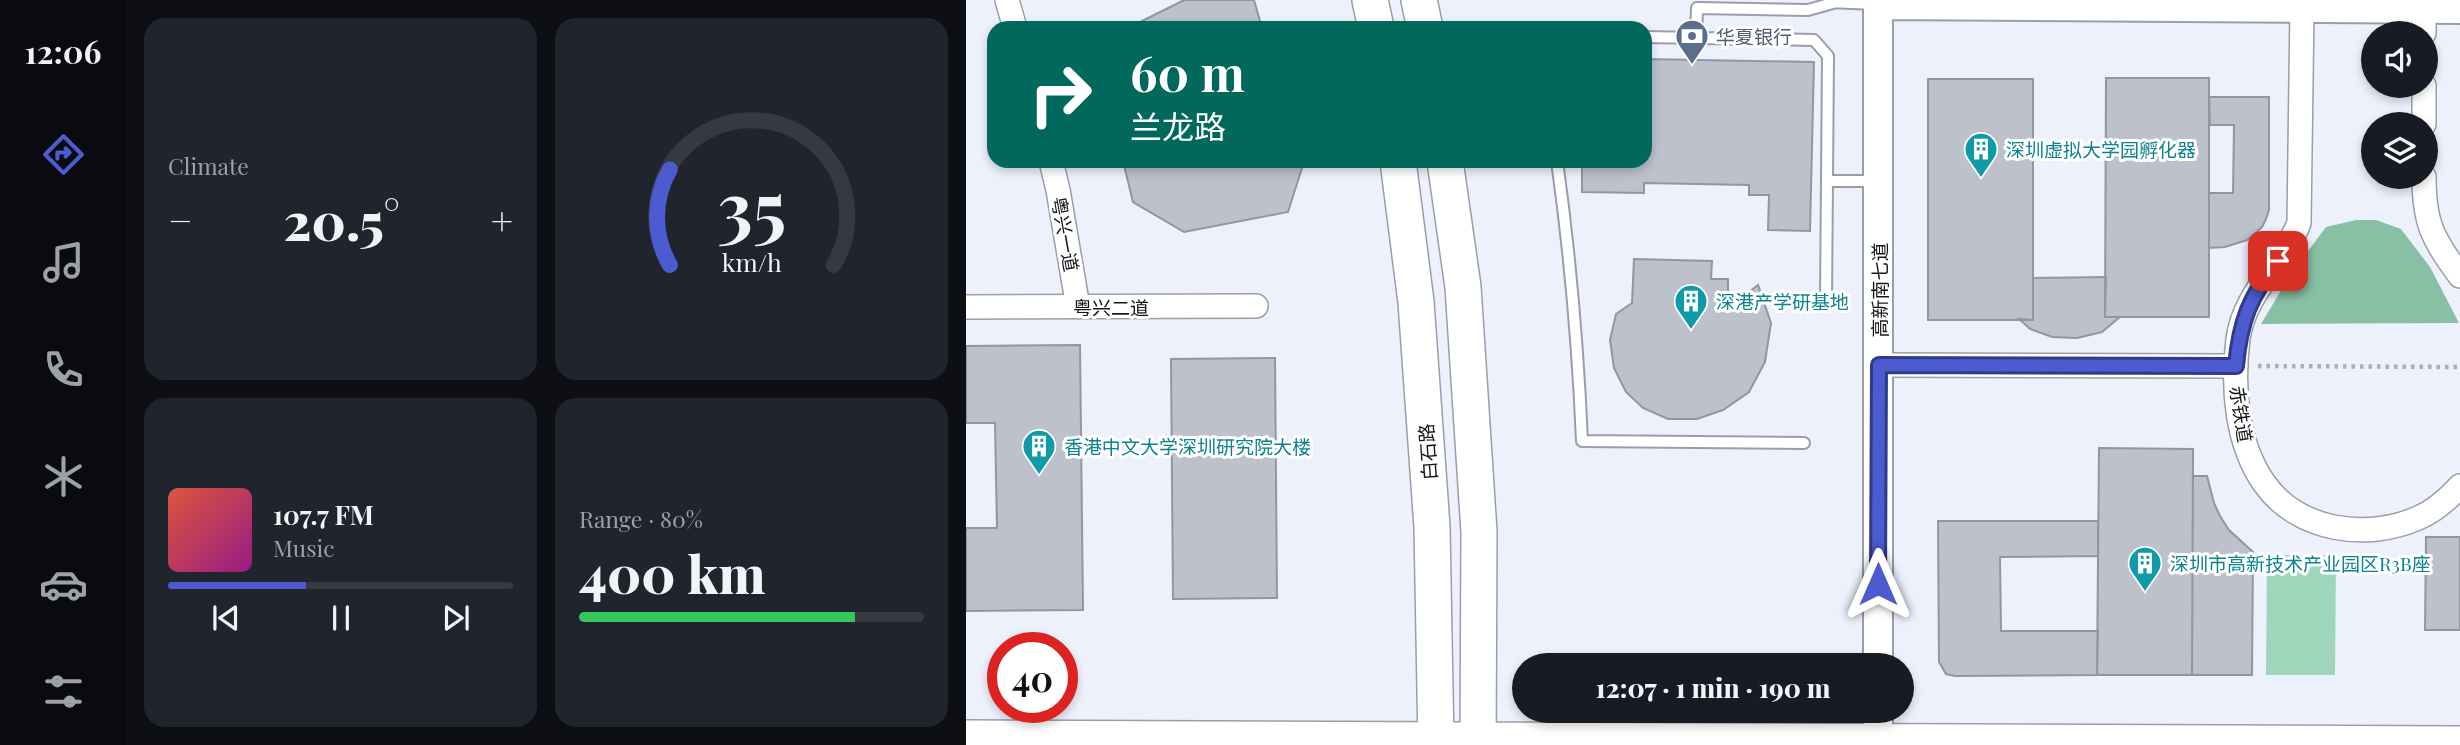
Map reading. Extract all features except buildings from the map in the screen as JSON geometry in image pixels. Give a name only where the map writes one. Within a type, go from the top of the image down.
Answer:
[{"type":"main road","points":[[1370,0],[1374,21]]},
{"type":"main road","points":[[1419,0],[1424,21]]},
{"type":"main road","name":"白石路","points":[[1399,168],[1416,302],[1432,527],[1436,743]]},
{"type":"main road","points":[[1446,168],[1463,287],[1479,533],[1478,743]]},
{"type":"main road","points":[[966,738],[1478,743],[1878,726],[2460,744]]},
{"type":"street","points":[[1007,0],[1013,21]]},
{"type":"street","points":[[1879,2],[2302,8],[2424,14],[2460,9]]},
{"type":"street","name":"高新南七道","points":[[1878,653],[1879,2]]},
{"type":"street","name":"赤铁道","points":[[2302,8],[2299,223],[2291,244],[2260,284],[2248,307],[2239,336],[2237,394],[2241,426],[2250,456],[2264,484],[2284,504],[2312,520],[2332,527],[2362,530],[2392,527],[2419,518],[2444,503],[2460,486]]},
{"type":"street","name":"粤兴一道","points":[[1053,168],[1078,307]]},
{"type":"street","points":[[2425,189],[2426,213],[2431,231],[2460,276]]},
{"type":"street","name":"粤兴二道","points":[[966,307],[1256,306]]},
{"type":"street","points":[[1879,365],[2236,366]]},
{"type":"lane","points":[[1696,38],[1697,8],[1808,10],[1828,2],[1879,2]]},
{"type":"lane","points":[[1652,37],[1814,40],[1828,56],[1826,302]]},
{"type":"lane","points":[[1558,168],[1576,330],[1582,441],[1804,443]]},
{"type":"lane","points":[[1827,181],[1879,181]]},
{"type":"path","points":[[2236,366],[2460,367]]},
{"type":"green space","points":[[2356,220],[2376,220],[2401,229],[2430,267],[2459,323],[2261,324],[2291,274],[2326,227]]},
{"type":"green space","points":[[2267,555],[2336,555],[2335,675],[2266,675]]},
{"type":"place","name":"华夏银行","points":[[1692,66]]},
{"type":"place","name":"深圳虚拟大学园孵化器","points":[[1981,179]]},
{"type":"place","name":"深港产学研基地","points":[[1691,331]]},
{"type":"place","name":"香港中文大学深圳研究院大楼","points":[[1039,476]]},
{"type":"place","name":"深圳市高新技术产业园区R3B座","points":[[2145,593]]},
{"type":"route","points":[[1878,584],[1879,365],[2236,366],[2239,336],[2248,307],[2260,284],[2278,261]]}]
